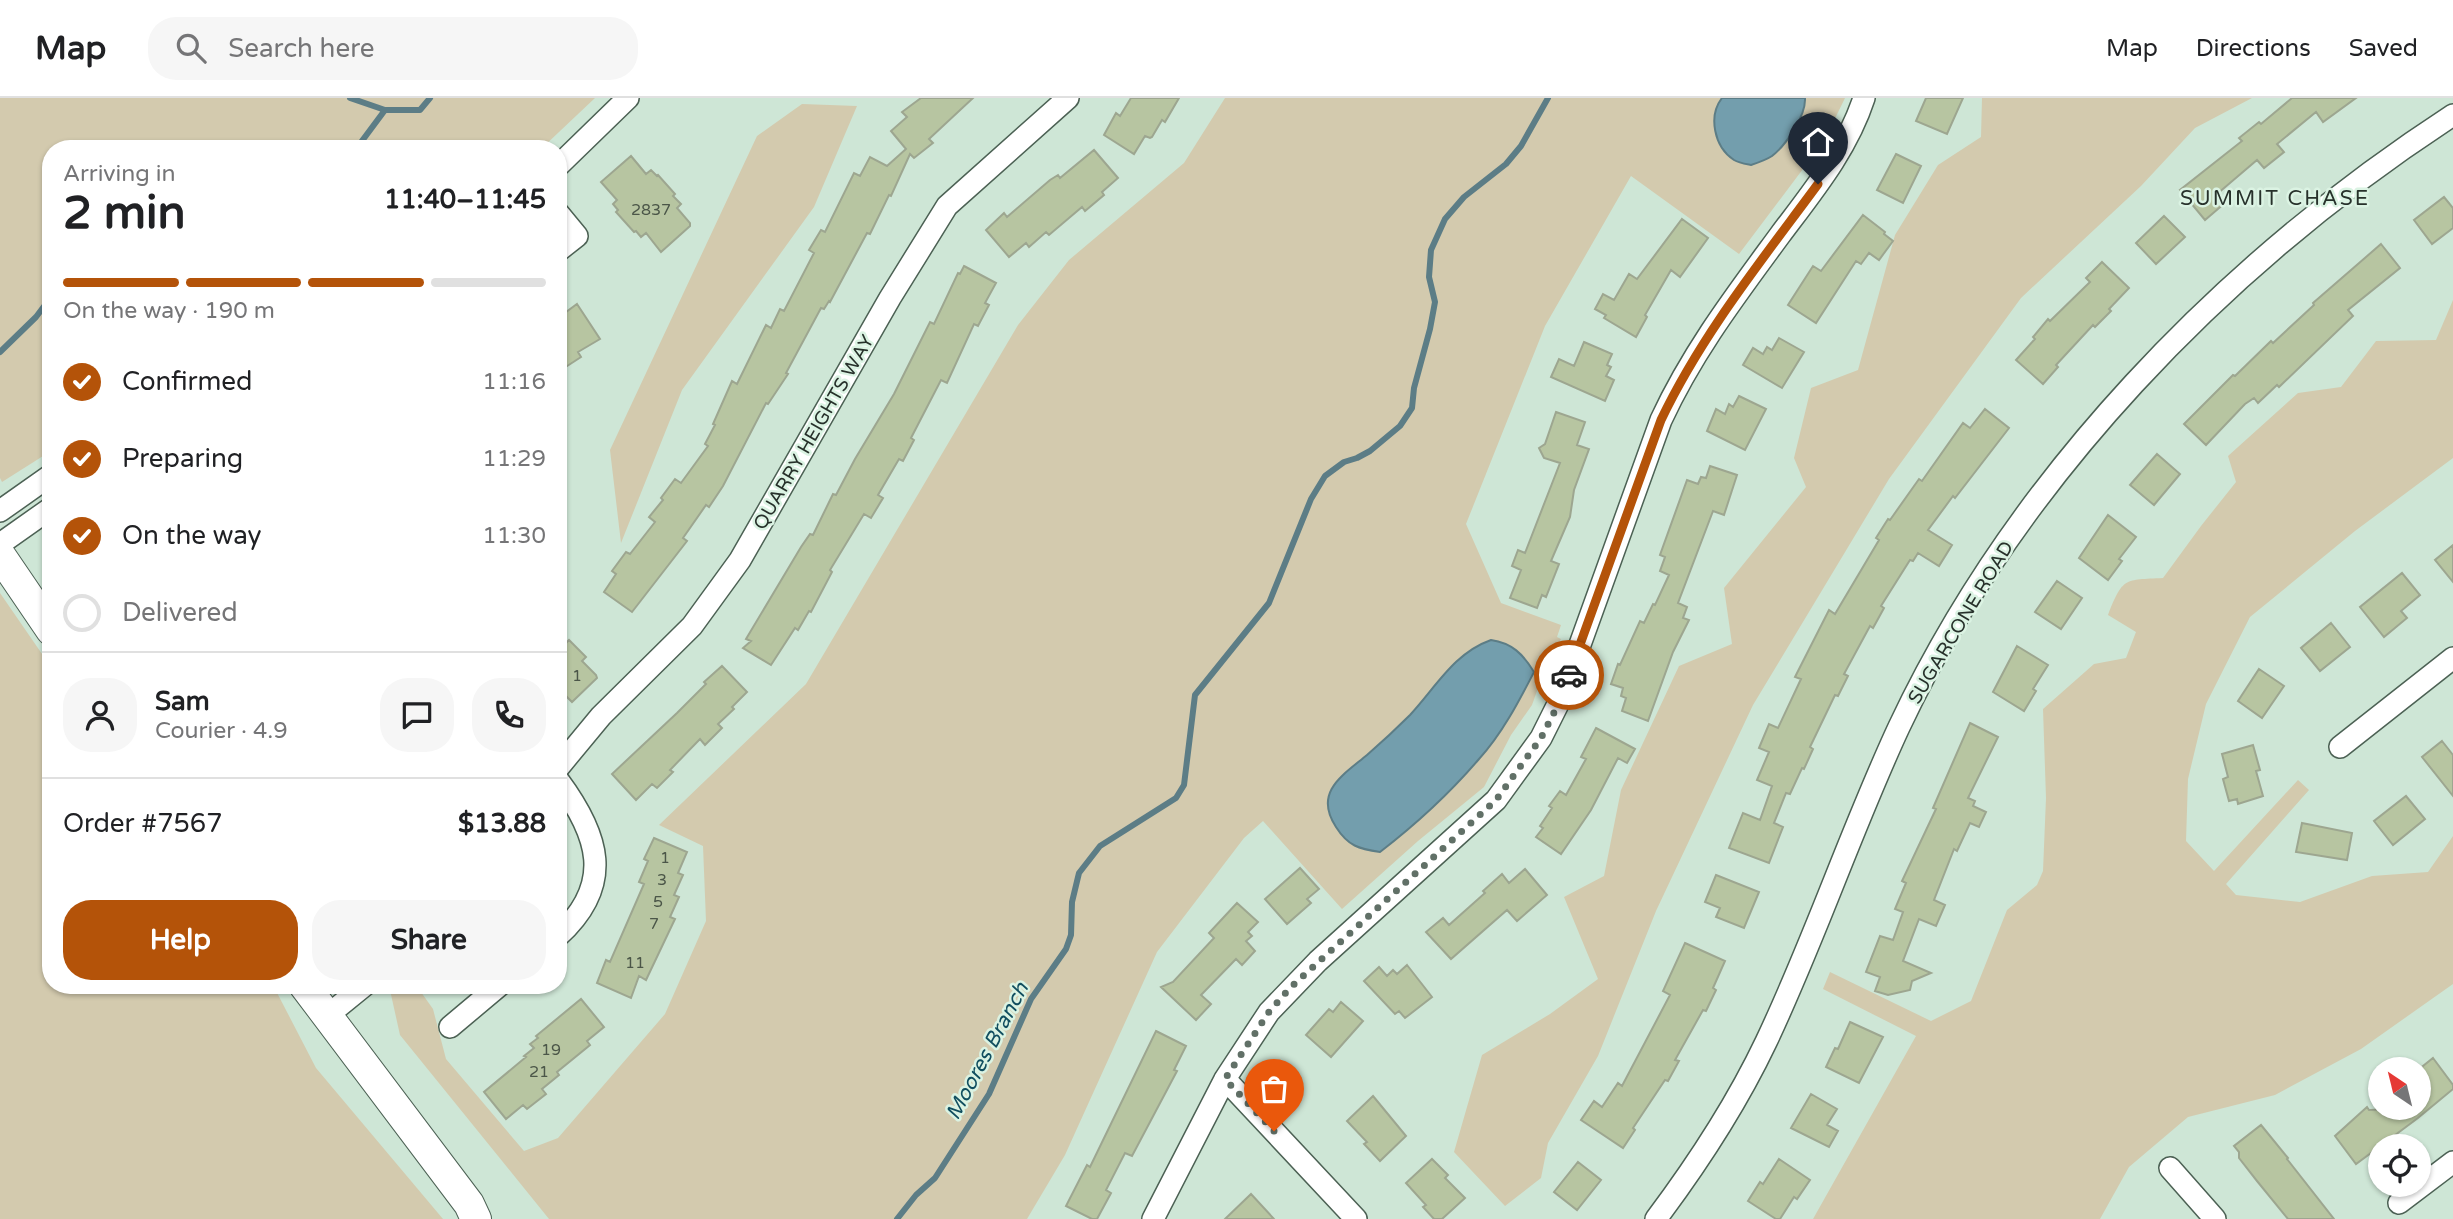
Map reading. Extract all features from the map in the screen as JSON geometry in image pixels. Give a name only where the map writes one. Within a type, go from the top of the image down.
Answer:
[{"type":"main road","points":[[0,555],[42,617]]},
{"type":"main road","points":[[313,994],[327,1016],[479,1214]]},
{"type":"street","points":[[567,157],[628,98]]},
{"type":"street","name":"QUARRY HEIGHTS WAY","points":[[567,757],[601,716],[692,626],[740,560],[890,298],[947,205],[1068,98]]},
{"type":"street","points":[[1153,1219],[1225,1079],[1269,1012],[1290,988],[1496,800],[1541,738],[1560,701],[1661,420],[1678,384],[1719,318],[1834,162],[1854,128],[1864,98]]},
{"type":"street","name":"SUGARCONE ROAD","points":[[1656,1219],[1725,1118],[1765,1044],[1809,947],[1873,784],[1901,724],[1931,664],[1967,602],[2013,532],[2124,394],[2196,320],[2335,198],[2406,145],[2453,115]]},
{"type":"street","points":[[567,224],[577,236],[567,244]]},
{"type":"street","points":[[0,511],[42,481]]},
{"type":"street","points":[[0,544],[42,514]]},
{"type":"street","points":[[2340,747],[2453,658]]},
{"type":"street","points":[[567,792],[579,808],[590,833],[595,856],[594,880],[585,904],[567,928]]},
{"type":"street","points":[[327,1016],[354,994]]},
{"type":"street","points":[[450,1027],[489,994]]},
{"type":"street","points":[[1225,1079],[1356,1219]]},
{"type":"street","points":[[2399,1203],[2453,1162]]},
{"type":"street","points":[[2170,1168],[2215,1219]]},
{"type":"shaded area","points":[[0,98],[595,98],[551,140],[42,140],[42,457],[2,482]]},
{"type":"shaded area","points":[[1225,98],[1845,98],[1824,141],[1739,254],[1631,176],[1545,326],[1466,524],[1501,603],[1561,625],[1557,637],[1561,639],[1543,674],[1532,705],[1511,735],[1484,787],[1342,909],[1263,821],[1244,838],[1157,952],[1065,1155],[1027,1219],[549,1219],[400,1035],[391,994],[422,994],[433,1009],[446,1059],[524,1151],[558,1138],[665,1014],[706,921],[703,846],[659,825],[806,684],[1018,325],[1069,260],[1184,163]]},
{"type":"shaded area","points":[[1982,98],[2252,98],[2195,128],[2141,186],[2021,298],[1889,479],[1753,705],[1656,911],[1598,1056],[1548,1143],[1541,1178],[1505,1206],[1454,1152],[1482,1055],[1550,1014],[1598,979],[1564,897],[1604,876],[1621,790],[1679,666],[1732,644],[1724,588],[1806,487],[1794,458],[1811,388],[1858,370],[1895,235],[1938,165],[1981,137]]},
{"type":"shaded area","points":[[802,104],[857,106],[814,207],[682,390],[621,543],[610,450],[757,136]]},
{"type":"shaded area","points":[[2453,300],[2453,458],[2355,531],[2250,617],[2206,704],[2188,779],[2186,841],[2214,871],[2298,780],[2309,790],[2226,884],[2236,895],[2300,902],[2372,876],[2428,872],[2453,836],[2453,984],[2361,1049],[2275,1095],[2188,1117],[2129,1167],[2100,1219],[1813,1219],[1916,1036],[1823,989],[1830,972],[1931,1021],[1971,1001],[2007,910],[2037,885],[2043,871],[2046,798],[2043,709],[2094,664],[2126,658],[2136,632],[2108,615],[2117,593],[2126,583],[2132,581],[2163,578],[2236,482],[2228,456],[2298,393],[2341,387],[2376,341],[2436,340]]},
{"type":"shaded area","points":[[0,593],[42,654],[42,994],[278,994],[316,1068],[443,1219],[0,1219]]},
{"type":"water","points":[[1722,98],[1805,98],[1799,121],[1783,145],[1772,156],[1751,165],[1734,160],[1718,139],[1714,122]]},
{"type":"water","points":[[1491,640],[1516,650],[1534,672],[1495,739],[1444,796],[1380,852],[1360,848],[1350,842],[1340,833],[1330,815],[1329,794],[1334,785],[1410,715],[1456,662],[1466,653]]},
{"type":"building","points":[[921,98],[973,98],[929,139],[933,143],[914,158],[910,154],[870,234],[867,233],[830,302],[824,309],[821,308],[786,373],[788,374],[768,404],[766,403],[723,486],[683,538],[687,541],[632,612],[604,592],[616,574],[612,571],[626,552],[630,554],[655,522],[649,517],[675,479],[681,483],[708,446],[705,444],[732,381],[737,384],[766,325],[771,328],[780,309],[784,311],[814,253],[809,250],[821,230],[825,232],[854,173],[860,176],[870,157],[887,166],[906,149],[891,131],[907,117],[902,112]]},
{"type":"building","points":[[1131,98],[1179,98],[1165,122],[1162,120],[1152,137],[1145,136],[1134,154],[1104,135],[1116,113],[1120,116]]},
{"type":"building","points":[[1926,98],[1963,98],[1947,134],[1916,121]]},
{"type":"building","points":[[2292,98],[2356,98],[2323,122],[2316,112],[2277,144],[2284,152],[2264,168],[2257,160],[2217,194],[2225,203],[2205,220],[2180,190],[2242,141],[2239,138]]},
{"type":"building","points":[[1094,150],[1118,178],[1102,192],[1104,195],[1085,211],[1082,207],[1049,235],[1046,232],[1029,247],[1026,243],[1009,257],[986,230],[1004,213],[1007,217],[1050,180],[1058,175],[1060,178]]},
{"type":"building","points":[[1896,154],[1921,166],[1903,203],[1877,190]]},
{"type":"building","points":[[631,156],[646,174],[651,170],[675,194],[673,196],[681,204],[677,208],[690,223],[690,226],[661,252],[646,233],[641,237],[616,212],[618,210],[613,204],[617,200],[601,182]]},
{"type":"building","points":[[2444,197],[2453,208],[2453,228],[2432,244],[2414,220]]},
{"type":"building","points":[[1863,215],[1893,241],[1879,260],[1869,253],[1861,264],[1856,261],[1816,323],[1788,305],[1813,266],[1821,271]]},
{"type":"building","points":[[2164,216],[2185,237],[2156,264],[2136,243]]},
{"type":"building","points":[[1682,219],[1708,238],[1680,277],[1671,270],[1645,315],[1647,317],[1636,337],[1604,318],[1606,315],[1595,309],[1603,294],[1614,300],[1629,274],[1637,279]]},
{"type":"building","points":[[2381,244],[2400,268],[2348,310],[2353,316],[2279,387],[2277,385],[2258,403],[2254,398],[2245,404],[2206,445],[2184,424],[2233,375],[2271,341],[2273,343],[2314,305],[2313,303]]},
{"type":"building","points":[[2102,262],[2129,288],[2109,309],[2111,311],[2095,327],[2093,325],[2056,365],[2058,367],[2043,384],[2016,360],[2048,319],[2050,321],[2090,282],[2086,278]]},
{"type":"building","points":[[964,266],[996,283],[985,303],[989,305],[978,326],[974,324],[947,383],[941,380],[911,438],[914,440],[903,461],[899,459],[878,495],[883,498],[871,518],[864,514],[830,570],[832,572],[811,612],[809,611],[798,630],[795,628],[771,665],[743,648],[751,641],[746,639],[801,547],[810,534],[813,535],[833,494],[836,495],[894,394],[930,322],[934,324],[958,273],[960,274]]},
{"type":"building","points":[[577,304],[600,339],[578,352],[581,357],[567,366],[567,311]]},
{"type":"building","points":[[1779,338],[1804,352],[1782,388],[1743,365],[1753,348],[1763,354],[1767,347],[1772,350]]},
{"type":"building","points":[[1584,342],[1612,354],[1607,365],[1611,367],[1606,376],[1614,380],[1605,401],[1551,377],[1559,359],[1574,366]]},
{"type":"building","points":[[1739,396],[1766,409],[1745,450],[1707,431],[1716,409],[1725,414],[1729,404],[1733,407]]},
{"type":"building","points":[[1985,409],[2009,428],[1928,530],[1952,545],[1939,566],[1918,553],[1913,561],[1910,560],[1881,606],[1884,608],[1873,628],[1870,626],[1844,674],[1848,676],[1838,696],[1835,695],[1810,747],[1813,749],[1804,769],[1802,768],[1790,794],[1786,793],[1774,823],[1783,827],[1769,863],[1729,848],[1743,813],[1760,820],[1772,786],[1757,780],[1769,752],[1759,748],[1769,724],[1778,728],[1801,679],[1795,677],[1829,610],[1835,614],[1879,540],[1876,538],[1919,479],[1922,481],[1963,423],[1970,428]]},
{"type":"building","points":[[1556,412],[1585,422],[1577,445],[1589,449],[1574,490],[1570,517],[1551,561],[1559,564],[1546,597],[1542,595],[1537,608],[1510,598],[1521,570],[1512,566],[1518,550],[1525,553],[1560,463],[1544,458],[1539,448],[1545,444]]},
{"type":"building","points":[[2157,454],[2180,474],[2154,505],[2130,485]]},
{"type":"building","points":[[1710,466],[1737,475],[1724,515],[1713,511],[1678,603],[1687,607],[1683,618],[1689,620],[1673,652],[1648,721],[1622,711],[1626,698],[1621,696],[1623,688],[1611,684],[1640,621],[1644,623],[1669,575],[1660,571],[1665,557],[1660,555],[1687,480],[1698,484],[1701,477],[1706,478]]},
{"type":"building","points":[[2108,515],[2136,537],[2119,559],[2122,561],[2108,580],[2079,558]]},
{"type":"building","points":[[2453,545],[2453,582],[2435,560]]},
{"type":"building","points":[[2402,573],[2420,595],[2401,611],[2407,618],[2384,637],[2360,607]]},
{"type":"building","points":[[2057,581],[2082,598],[2061,629],[2035,612]]},
{"type":"building","points":[[2331,623],[2350,647],[2320,671],[2301,648]]},
{"type":"building","points":[[569,640],[586,657],[582,661],[597,678],[572,702],[567,697]]},
{"type":"building","points":[[2017,646],[2048,665],[2033,689],[2036,691],[2024,711],[1993,692]]},
{"type":"building","points":[[722,666],[747,692],[718,724],[722,728],[705,745],[700,739],[670,770],[673,772],[657,788],[652,784],[636,800],[612,774]]},
{"type":"building","points":[[2259,669],[2284,686],[2262,718],[2238,701]]},
{"type":"building","points":[[1970,723],[1998,737],[1968,798],[1975,801],[1973,806],[1986,812],[1979,827],[1970,823],[1957,851],[1954,849],[1934,900],[1945,905],[1936,926],[1919,919],[1903,961],[1931,973],[1912,981],[1910,990],[1888,995],[1875,991],[1880,977],[1866,972],[1880,936],[1893,940],[1903,912],[1895,909],[1906,883],[1902,881],[1936,809],[1933,808]]},
{"type":"building","points":[[1596,728],[1635,749],[1627,763],[1618,758],[1591,810],[1561,854],[1536,837],[1552,808],[1549,806],[1560,791],[1566,795],[1586,759],[1581,757]]},
{"type":"building","points":[[2442,741],[2453,755],[2453,796],[2422,757]]},
{"type":"building","points":[[2253,745],[2263,796],[2238,804],[2237,799],[2229,801],[2223,779],[2228,777],[2222,754]]},
{"type":"building","points":[[2406,796],[2425,819],[2393,845],[2374,821]]},
{"type":"building","points":[[2302,823],[2352,833],[2347,860],[2296,852]]},
{"type":"building","points":[[654,838],[687,852],[678,873],[683,875],[674,895],[679,897],[670,917],[675,919],[646,980],[639,976],[631,998],[597,983],[606,960],[610,962],[644,884],[639,882],[648,861],[644,859]]},
{"type":"building","points":[[1300,868],[1319,889],[1307,899],[1311,903],[1287,924],[1265,899]]},
{"type":"building","points":[[1525,869],[1547,895],[1517,921],[1507,910],[1451,959],[1426,932],[1443,918],[1449,925],[1502,874],[1509,883]]},
{"type":"building","points":[[1716,875],[1759,892],[1744,928],[1716,917],[1720,908],[1705,902]]},
{"type":"building","points":[[1237,903],[1258,922],[1248,932],[1252,936],[1246,941],[1255,951],[1242,965],[1236,959],[1201,995],[1211,1004],[1196,1020],[1161,987],[1173,982],[1214,938],[1209,933]]},
{"type":"building","points":[[1685,943],[1725,961],[1706,1011],[1703,1010],[1675,1060],[1679,1061],[1668,1081],[1665,1080],[1633,1128],[1635,1130],[1623,1148],[1581,1120],[1594,1101],[1602,1107],[1618,1083],[1622,1086],[1670,995],[1663,991]]},
{"type":"building","points":[[1407,965],[1432,997],[1405,1018],[1399,1011],[1395,1014],[1364,981],[1379,967],[1387,976],[1393,970],[1397,974]]},
{"type":"building","points":[[581,999],[604,1027],[587,1041],[590,1045],[557,1072],[559,1075],[542,1089],[546,1094],[527,1109],[523,1105],[506,1119],[484,1092],[526,1057],[524,1056],[534,1048],[530,1044],[538,1038],[536,1036]]},
{"type":"building","points":[[1341,1002],[1363,1021],[1331,1057],[1306,1035],[1329,1009],[1333,1012]]},
{"type":"building","points":[[1850,1022],[1883,1037],[1859,1083],[1826,1067],[1835,1048],[1838,1049]]},
{"type":"building","points":[[1156,1031],[1186,1046],[1174,1070],[1177,1071],[1132,1156],[1125,1153],[1106,1190],[1111,1193],[1097,1219],[1092,1219],[1066,1206],[1087,1165],[1090,1167]]},
{"type":"building","points":[[2433,1058],[2453,1085],[2453,1089],[2431,1107]]},
{"type":"building","points":[[1811,1094],[1837,1109],[1827,1125],[1838,1131],[1829,1147],[1791,1128]]},
{"type":"building","points":[[1373,1096],[1406,1136],[1380,1161],[1347,1121]]},
{"type":"building","points":[[2367,1107],[2368,1120],[2415,1120],[2396,1134],[2368,1134],[2368,1155],[2356,1164],[2335,1136]]},
{"type":"building","points":[[2261,1125],[2334,1219],[2288,1219],[2239,1158],[2239,1152],[2234,1146]]},
{"type":"building","points":[[1432,1159],[1448,1175],[1445,1178],[1465,1198],[1442,1219],[1434,1219],[1423,1207],[1426,1205],[1406,1183]]},
{"type":"building","points":[[1779,1159],[1810,1180],[1797,1199],[1794,1197],[1780,1219],[1776,1219],[1748,1201]]},
{"type":"building","points":[[1578,1162],[1601,1180],[1577,1210],[1554,1192]]},
{"type":"building","points":[[1251,1194],[1274,1219],[1225,1219]]},
{"type":"waterway","points":[[350,98],[385,110]]},
{"type":"waterway","points":[[363,140],[385,110],[420,110],[430,98]]},
{"type":"waterway","name":"Moores Branch","points":[[897,1219],[916,1195],[935,1178],[989,1094],[1031,999],[1066,949],[1071,935],[1072,902],[1079,873],[1100,846],[1176,798],[1184,785],[1195,695],[1269,603],[1311,499],[1325,476],[1344,462],[1370,451],[1400,426],[1412,408],[1414,388],[1435,302],[1429,277],[1431,250],[1445,219],[1464,197],[1506,164],[1521,146],[1548,98]]},
{"type":"waterway","points":[[0,352],[42,309]]},
{"type":"way so far","points":[[1274,1131],[1225,1079],[1253,1034],[1290,988],[1318,961],[1496,800],[1541,738],[1560,701],[1569,675]]},
{"type":"district","name":"SUMMIT CHASE","points":[[2275,198]]},
{"type":"route","points":[[1569,675],[1661,420],[1678,384],[1719,318],[1818,184]]}]
